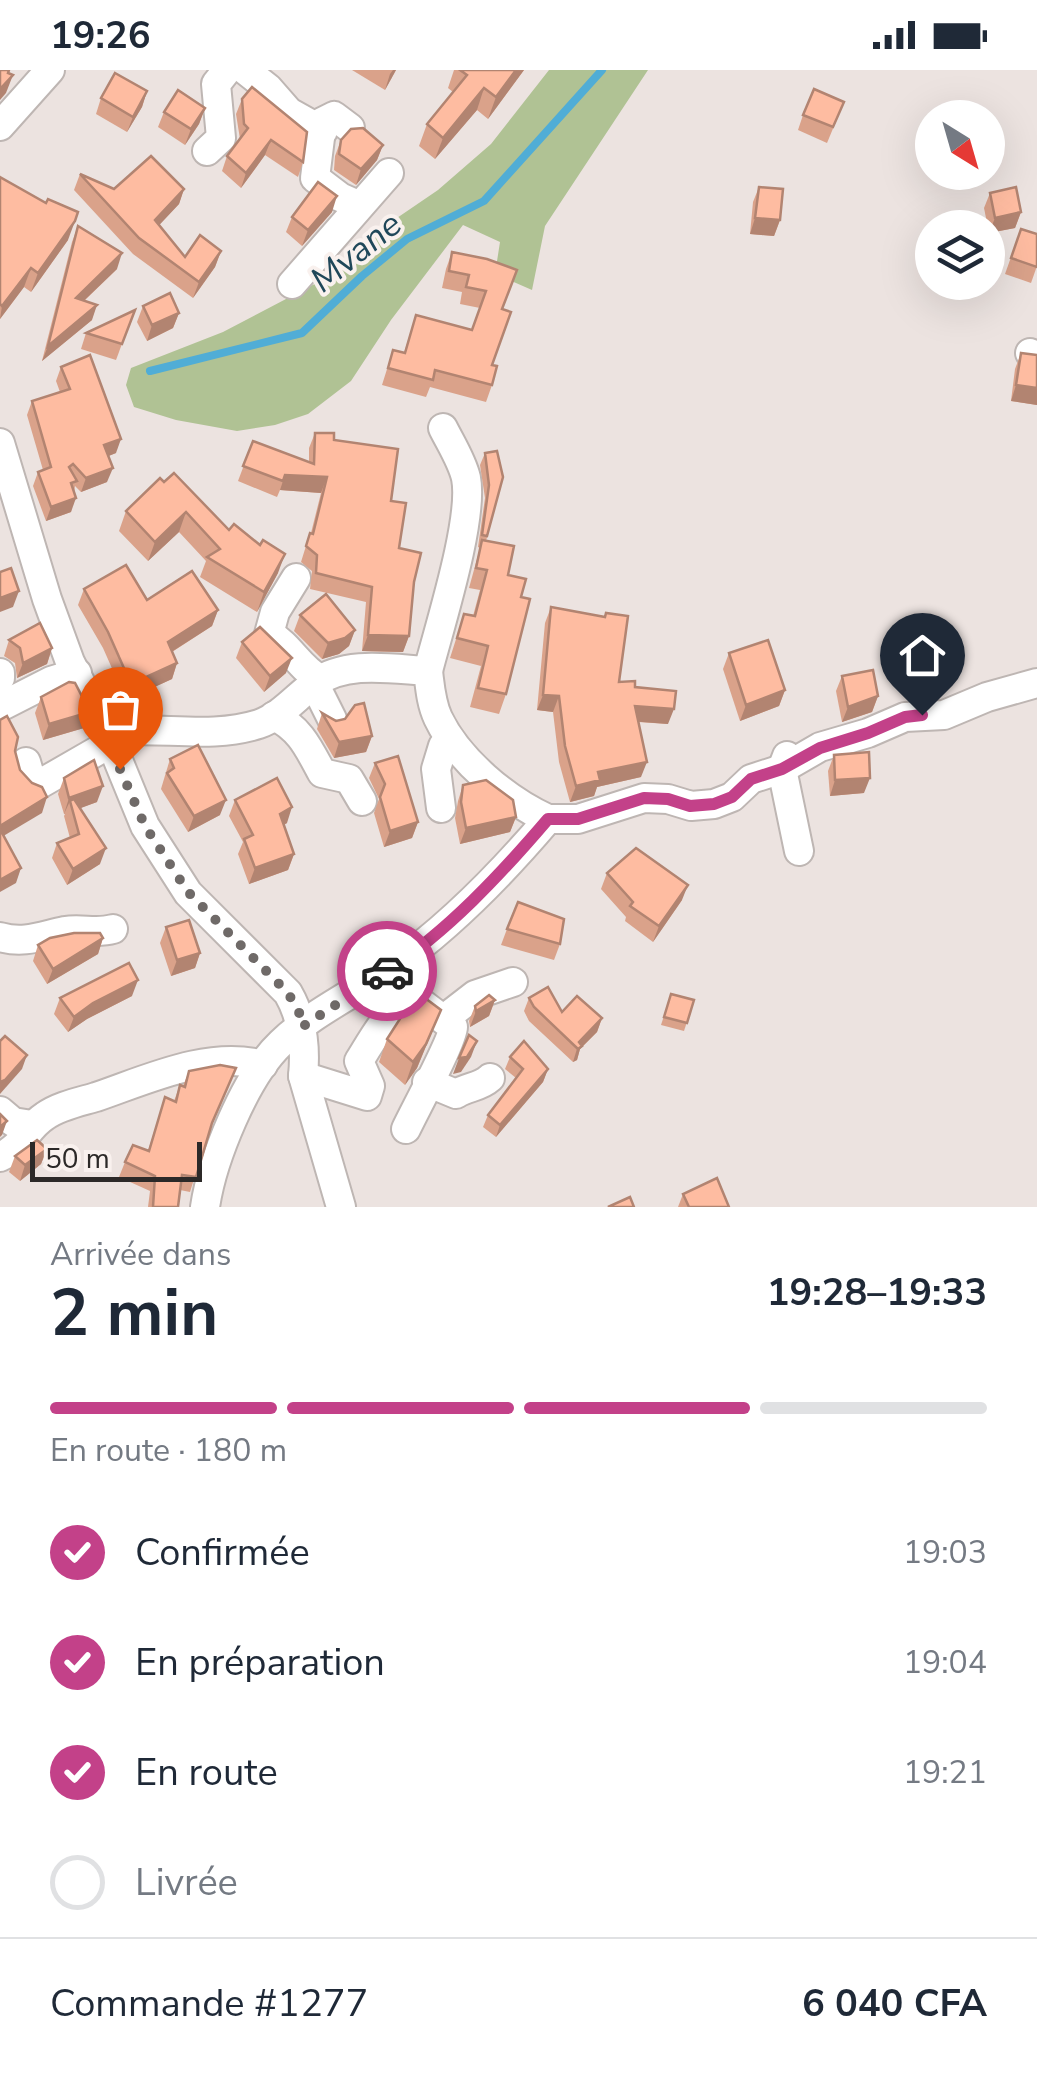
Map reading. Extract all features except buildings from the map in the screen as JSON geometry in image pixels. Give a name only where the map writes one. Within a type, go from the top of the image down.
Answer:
[{"type":"street","points":[[0,126],[50,70]]},
{"type":"street","points":[[246,70],[289,112],[337,130],[318,147],[315,178],[358,205]]},
{"type":"street","points":[[208,151],[222,132],[213,74]]},
{"type":"street","points":[[292,284],[389,172]]},
{"type":"street","points":[[443,428],[466,475],[467,493],[462,533],[428,672],[431,698],[452,742],[523,808],[548,819],[578,819],[644,798],[668,799],[690,806],[714,804],[732,797],[751,779],[787,756],[868,733],[905,717],[944,715],[1037,683]]},
{"type":"street","points":[[0,443],[47,598],[145,826],[188,892],[288,993],[299,1012],[304,1076],[341,1207]]},
{"type":"street","points":[[296,578],[275,612],[269,634],[284,642],[317,681],[332,719]]},
{"type":"street","points":[[26,762],[31,780],[38,784],[108,738],[134,729],[199,734],[262,723],[317,681],[364,668],[428,672]]},
{"type":"street","points":[[2,687],[51,681],[77,673]]},
{"type":"street","points":[[274,716],[290,723],[298,732],[322,773],[349,778],[362,801]]},
{"type":"street","points":[[440,808],[436,769],[443,746],[452,742]]},
{"type":"street","points":[[787,756],[798,852]]},
{"type":"street","points":[[205,1207],[217,1155],[263,1064],[280,1043],[397,965],[468,904],[548,819]]},
{"type":"street","points":[[0,937],[14,941],[85,928],[100,933],[113,929]]},
{"type":"street","points":[[444,1019],[474,995],[512,982]]},
{"type":"street","points":[[304,1076],[367,1096],[370,1086],[358,1061],[393,1012],[406,1000],[416,999],[452,1027],[453,1037],[406,1129]]},
{"type":"street","points":[[0,1157],[28,1137],[32,1126],[49,1113],[166,1072],[248,1061],[263,1064]]},
{"type":"street","points":[[427,1082],[456,1094],[480,1087],[490,1078]]},
{"type":"street","points":[[0,1112],[13,1122],[32,1126]]},
{"type":"green space","points":[[549,70],[648,70],[545,226],[532,290],[495,274],[500,242],[463,225],[391,320],[351,381],[308,414],[275,425],[237,431],[176,420],[134,407],[126,385],[131,368],[223,332],[328,277],[372,235],[438,190],[491,144]]},
{"type":"waterway","name":"Mvane","points":[[150,371],[302,333],[407,239],[484,201],[602,70]]},
{"type":"way so far","points":[[120,769],[145,826],[188,892],[288,993],[302,1027],[387,971]]},
{"type":"route","points":[[387,971],[468,904],[548,819],[578,819],[644,798],[668,799],[690,806],[714,804],[732,797],[751,779],[782,769],[820,748],[905,717],[922,715]]}]
